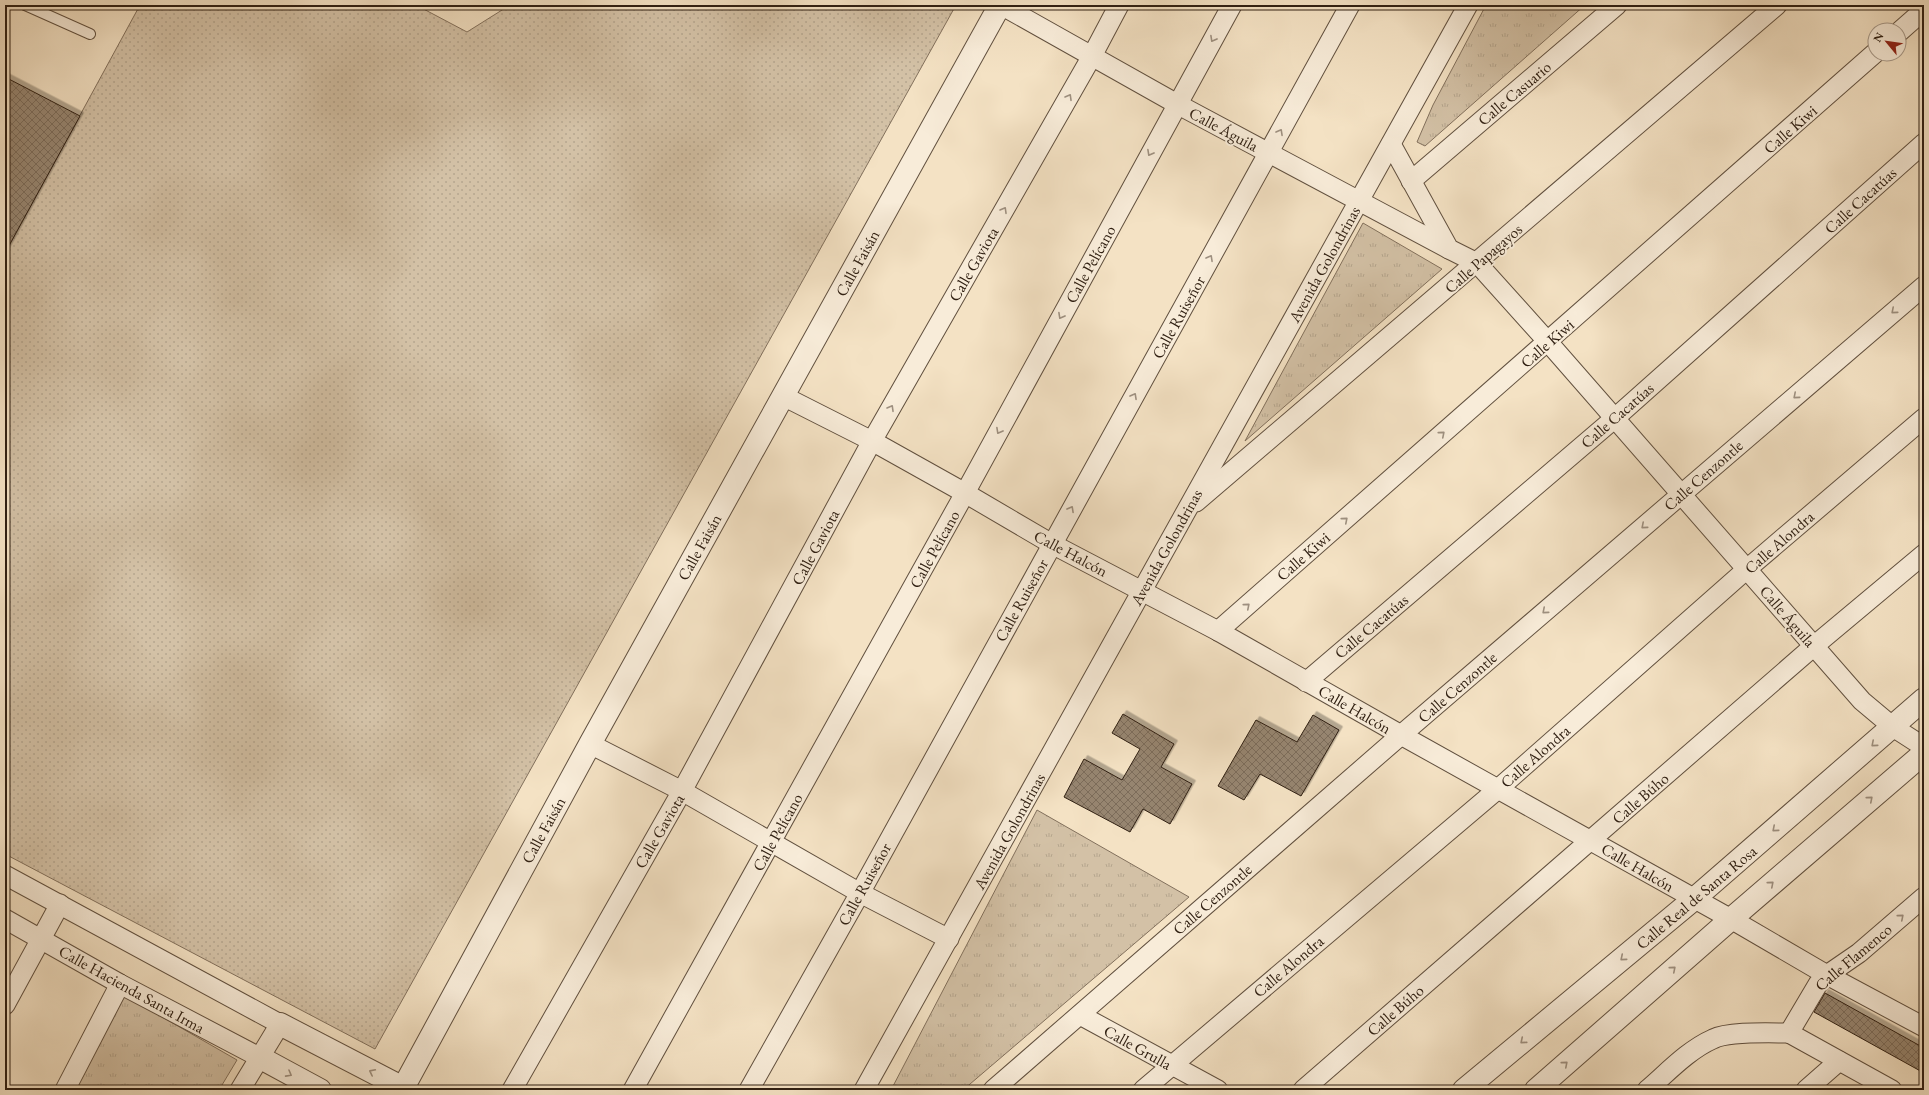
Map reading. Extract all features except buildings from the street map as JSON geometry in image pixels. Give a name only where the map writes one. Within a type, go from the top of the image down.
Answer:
[{"type":"street","name":"Calle Águila","points":[[1000,5],[1177,104],[1269,152],[1359,202],[1477,263],[1615,418],[1680,495],[1747,569],[1862,701],[1893,727],[1924,747]]},
{"type":"street","name":"Calle Faisán","points":[[404,1089],[590,744],[1000,5]]},
{"type":"street","name":"Calle Gaviota","points":[[512,1090],[682,791],[872,442],[1092,56],[1119,5]]},
{"type":"street","name":"Calle Pelícano","points":[[633,1090],[965,493],[1232,5]]},
{"type":"street","name":"Calle Ruiseñor","points":[[749,1090],[860,893],[1350,5]]},
{"type":"street","name":"Avenida Golondrinas","points":[[864,1090],[1468,5]]},
{"type":"street","name":"Calle Casuario","points":[[1411,181],[1617,5]]},
{"type":"street","name":"Calle Papagayos","points":[[1188,509],[1777,5]]},
{"type":"street","points":[[1907,25],[1924,10]]},
{"type":"street","name":"Calle Kiwi","points":[[1218,631],[1867,61]]},
{"type":"street","name":"Calle Cacatúas","points":[[1306,682],[1615,418],[1924,143]]},
{"type":"street","points":[[1391,144],[1449,249]]},
{"type":"street","name":"Calle Cenzontle","points":[[993,1090],[1680,495],[1924,286]]},
{"type":"street","name":"Calle Halcón","points":[[783,396],[872,442],[965,493],[1052,544],[1218,631],[1401,736],[1730,919],[1827,976],[1924,1027]]},
{"type":"street","name":"Calle Alondra","points":[[1143,1090],[1498,789],[1747,569],[1924,418]]},
{"type":"street","name":"Calle Búho","points":[[1303,1090],[1592,841],[1814,646],[1924,554]]},
{"type":"street","name":"Calle Real de Santa Rosa","points":[[1464,1090],[1694,899],[1924,700]]},
{"type":"street","points":[[590,744],[682,791],[860,893],[949,939]]},
{"type":"street","points":[[1536,1090],[1730,919],[1924,753]]},
{"type":"street","points":[[5,875],[280,1024],[404,1089]]},
{"type":"street","name":"Calle Flamenco","points":[[1789,1032],[1813,991],[1827,976],[1859,953],[1924,897]]},
{"type":"street","points":[[5,1005],[60,904]]},
{"type":"street","name":"Calle Hacienda Santa Irma","points":[[5,919],[120,984],[259,1057]]},
{"type":"street","points":[[65,1090],[120,984]]},
{"type":"street","name":"Calle Grulla","points":[[1080,1015],[1218,1090]]},
{"type":"street","points":[[240,1090],[280,1024]]},
{"type":"street","points":[[1647,1090],[1695,1050],[1714,1038],[1725,1035],[1789,1032],[1892,1090]]},
{"type":"street","points":[[259,1057],[320,1090]]},
{"type":"street","points":[[1806,1090],[1839,1061]]},
{"type":"lane","points":[[24,5],[90,34]]},
{"type":"green space","points":[[140,5],[416,5],[467,32],[510,5],[956,5],[375,1049],[5,854],[5,253]]},
{"type":"green space","points":[[1486,5],[1585,5],[1425,146],[1417,142],[1433,105]]},
{"type":"green space","points":[[1363,223],[1442,269],[1245,441]]},
{"type":"green space","points":[[1037,810],[1189,897],[963,1090],[891,1090]]},
{"type":"green space","points":[[124,995],[237,1060],[219,1090],[73,1090]]}]
